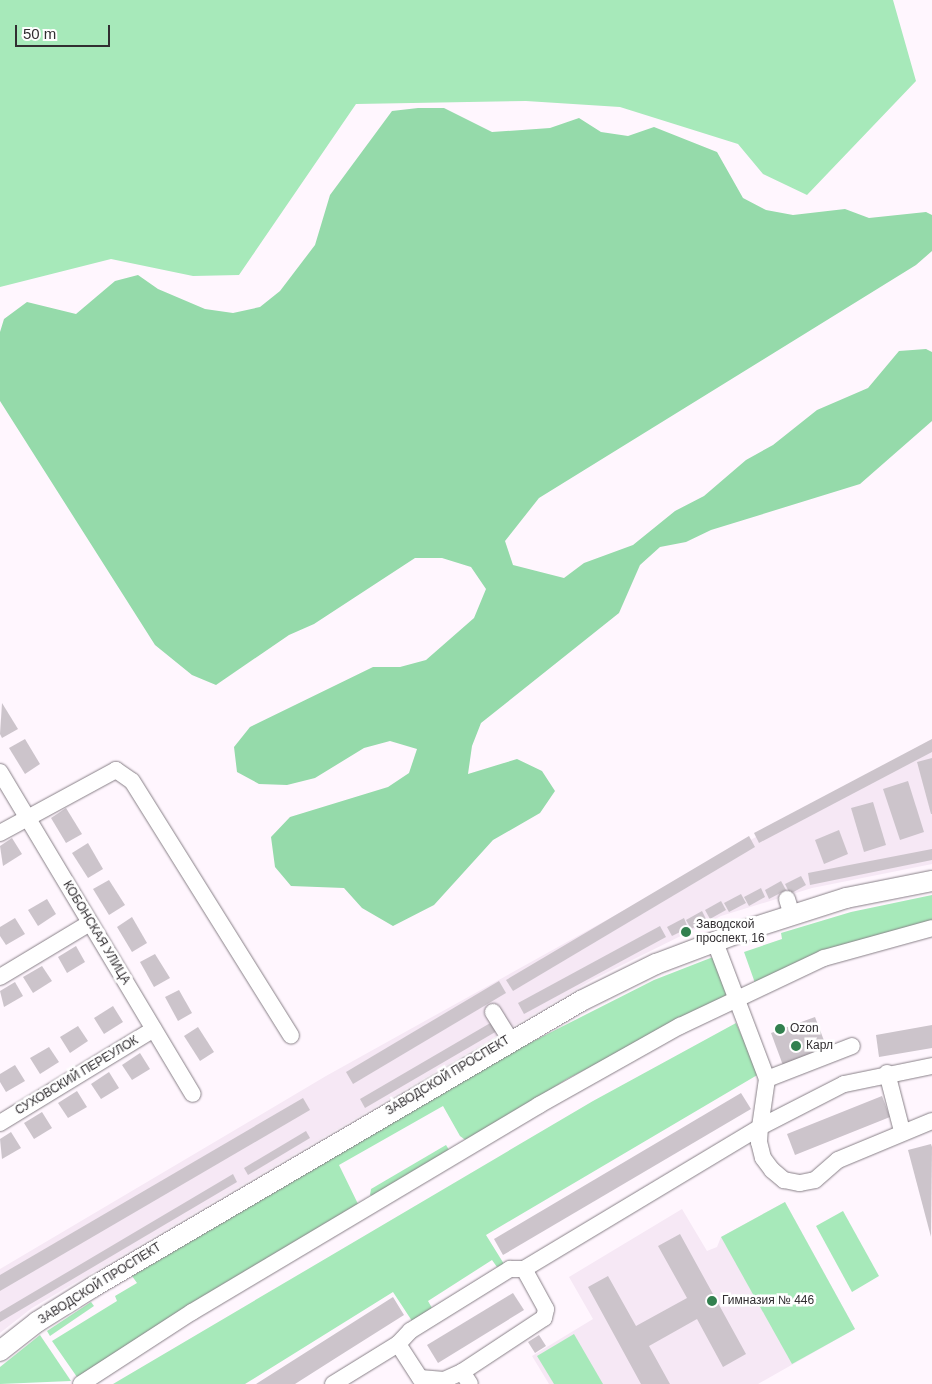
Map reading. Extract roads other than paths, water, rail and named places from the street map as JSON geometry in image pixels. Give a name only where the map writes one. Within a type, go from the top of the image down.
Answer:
[{"type":"main road","name":"ЗАВОДСКОЙ ПРОСПЕКТ","points":[[0,1351],[58,1308],[510,1039],[656,964],[714,942],[790,907],[932,880]]},
{"type":"street","points":[[0,833],[116,770],[132,781],[144,796],[292,1035]]},
{"type":"street","name":"КОБОНСКАЯ УЛИЦА","points":[[0,772],[193,1094]]},
{"type":"street","points":[[0,977],[90,923]]},
{"type":"street","points":[[81,1384],[98,1379],[160,1332],[539,1105],[680,1026],[824,958],[932,928]]},
{"type":"street","points":[[714,942],[767,1079],[759,1142],[767,1164],[784,1180],[800,1183],[815,1180],[838,1160],[902,1131],[932,1121]]},
{"type":"street","points":[[493,1012],[510,1039]]},
{"type":"street","name":"СУХОВСКИЙ ПЕРЕУЛОК","points":[[0,1123],[154,1029]]},
{"type":"street","points":[[767,1079],[852,1046]]},
{"type":"street","points":[[333,1384],[398,1344],[410,1331],[510,1269],[524,1269],[760,1127],[844,1084],[887,1073],[932,1066]]},
{"type":"street","points":[[887,1073],[902,1131]]},
{"type":"street","points":[[398,1344],[420,1378],[444,1380],[466,1378],[544,1318],[546,1309],[524,1269]]},
{"type":"place","name":"Заводской проспект, 16","points":[[686,932]]},
{"type":"place","name":"Ozon","points":[[780,1029]]},
{"type":"place","name":"Карл","points":[[796,1046]]},
{"type":"place","name":"Гимназия № 446","points":[[712,1301]]}]
